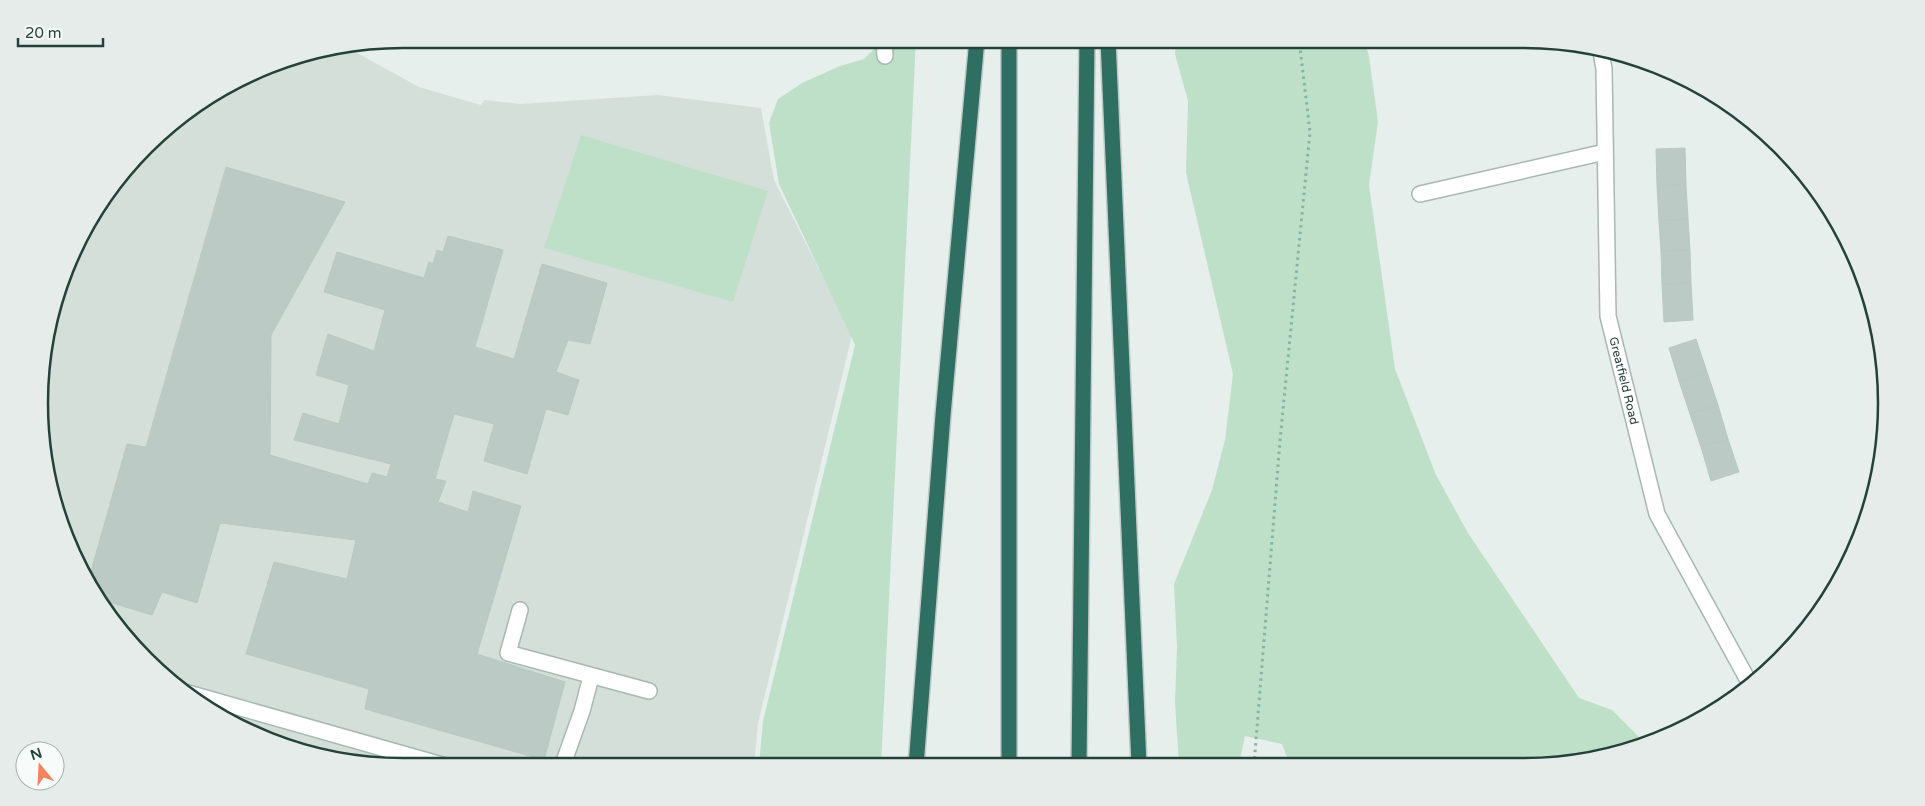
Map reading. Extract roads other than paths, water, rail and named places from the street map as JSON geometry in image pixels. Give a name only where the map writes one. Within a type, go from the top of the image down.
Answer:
[{"type":"highway","points":[[917,758],[943,416],[976,48]]},
{"type":"highway","points":[[1009,48],[1009,758]]},
{"type":"highway","points":[[1079,758],[1087,48]]},
{"type":"highway","points":[[1108,48],[1139,758]]},
{"type":"street","points":[[885,48],[885,56]]},
{"type":"street","name":"Greatfield Road","points":[[1602,57],[1604,69],[1608,316],[1657,514],[1747,678]]},
{"type":"street","points":[[1420,194],[1605,152]]},
{"type":"street","points":[[520,610],[508,653],[649,692]]},
{"type":"street","points":[[565,758],[592,677]]},
{"type":"street","points":[[203,698],[417,758]]}]
